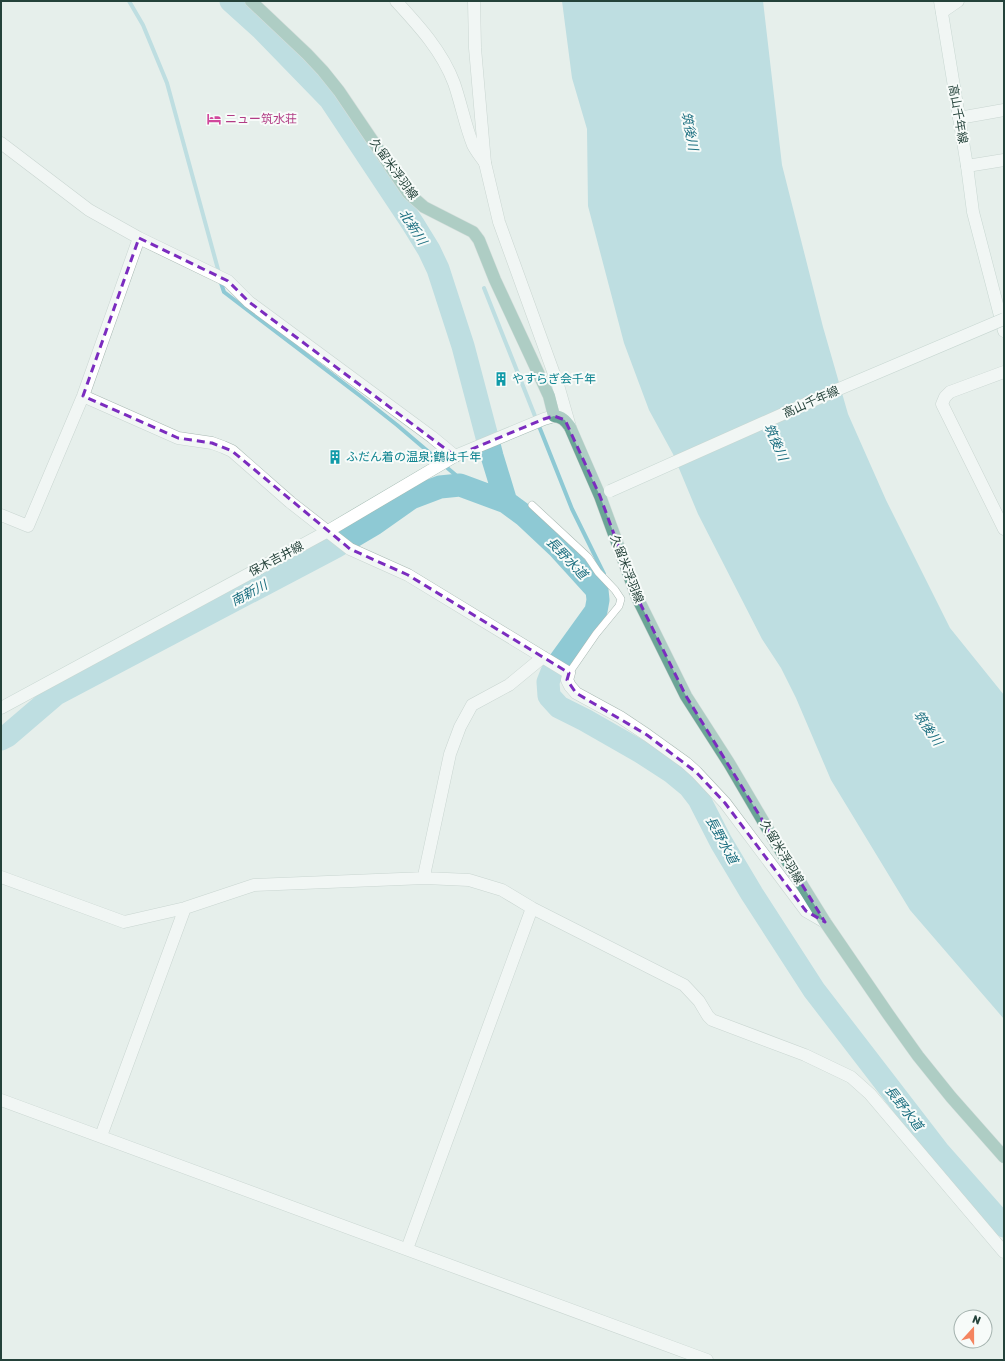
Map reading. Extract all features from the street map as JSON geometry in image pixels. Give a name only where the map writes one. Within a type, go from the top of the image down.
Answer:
[{"type":"main road","name":"久留米浮羽線","points":[[251,1],[323,71],[339,91],[408,193],[416,201],[432,212],[473,232],[549,396],[549,417],[561,416],[565,420],[605,494],[636,597],[686,696],[729,763],[825,922],[888,1014],[918,1056],[951,1097],[1004,1157]]},
{"type":"street","points":[[396,1],[425,34],[444,60],[454,84],[473,146],[485,163]]},
{"type":"street","points":[[474,1],[475,48],[485,163],[499,222],[558,385],[570,427]]},
{"type":"street","points":[[941,7],[958,1]]},
{"type":"street","name":"高山千年線","points":[[941,7],[973,212],[1004,331]]},
{"type":"street","points":[[959,118],[1004,110]]},
{"type":"street","points":[[1,144],[89,210],[139,238],[228,281],[249,302],[400,414],[452,458]]},
{"type":"street","points":[[967,166],[1004,160]]},
{"type":"street","points":[[1,515],[28,526],[83,396],[139,238]]},
{"type":"street","name":"高山千年線","points":[[605,494],[840,389],[1004,319]]},
{"type":"street","points":[[1004,372],[950,392],[944,397],[942,404],[1004,529]]},
{"type":"street","points":[[83,396],[178,438],[212,443],[232,451],[290,502],[350,549],[408,575],[569,673],[567,680],[576,693],[620,717],[686,763],[696,772],[725,803],[806,911],[825,922]]},
{"type":"street","name":"保木吉井線","points":[[1,708],[331,534],[467,450],[549,417]]},
{"type":"street","points":[[425,878],[425,871],[450,754],[463,722],[472,705],[509,685],[545,658]]},
{"type":"street","points":[[1,877],[124,922],[184,908],[254,885],[425,878],[469,880],[502,890],[532,908],[684,985],[699,1001],[712,1020],[805,1055],[851,1077],[870,1094],[1004,1252]]},
{"type":"street","points":[[101,1136],[184,908]]},
{"type":"street","points":[[407,1249],[532,908]]},
{"type":"street","points":[[1,1100],[707,1360]]},
{"type":"lane","points":[[532,505],[588,557],[598,572],[615,590],[621,599],[619,606],[596,634],[569,673]]},
{"type":"highlighted area","points":[[139,238],[228,281],[249,302],[455,456],[544,419],[554,416],[565,420],[600,496],[637,597],[686,696],[825,922],[806,911],[725,803],[696,772],[647,735],[576,693],[567,680],[569,673],[408,575],[350,549],[232,451],[212,443],[178,438],[83,396]]},
{"type":"water","name":"筑後川","points":[[562,1],[763,1],[782,165],[823,327],[848,414],[886,500],[950,628],[1004,695],[1004,1019],[910,910],[831,780],[796,698],[781,668],[762,639],[698,514],[673,454],[649,410],[624,343],[588,206],[587,129],[572,78]]},
{"type":"waterway","points":[[129,1],[143,25],[167,83],[219,273]]},
{"type":"waterway","name":"北新川","points":[[231,1],[262,29],[330,99],[429,250],[438,269],[463,346],[492,456],[506,502]]},
{"type":"waterway","points":[[220,280],[224,292],[397,425],[458,477],[460,485]]},
{"type":"waterway","points":[[484,288],[572,509],[604,574],[597,590]]},
{"type":"waterway","name":"長野水道","points":[[1,739],[7,736],[56,694],[335,547],[374,524],[411,498],[440,487],[460,485],[506,502],[525,516],[558,547],[597,590],[598,600],[596,611],[552,672],[548,682],[549,696],[559,707],[641,752],[672,772],[689,786],[699,799],[721,842],[752,894],[814,990],[938,1151],[1004,1226]]},
{"type":"place","name":"ニュー筑水荘","points":[[214,119]]},
{"type":"place","name":"やすらぎ会千年","points":[[501,379]]},
{"type":"place","name":"ふだん着の温泉;鶴は千年","points":[[335,457]]},
{"type":"water label","name":"南新川","points":[[249,593]]}]
